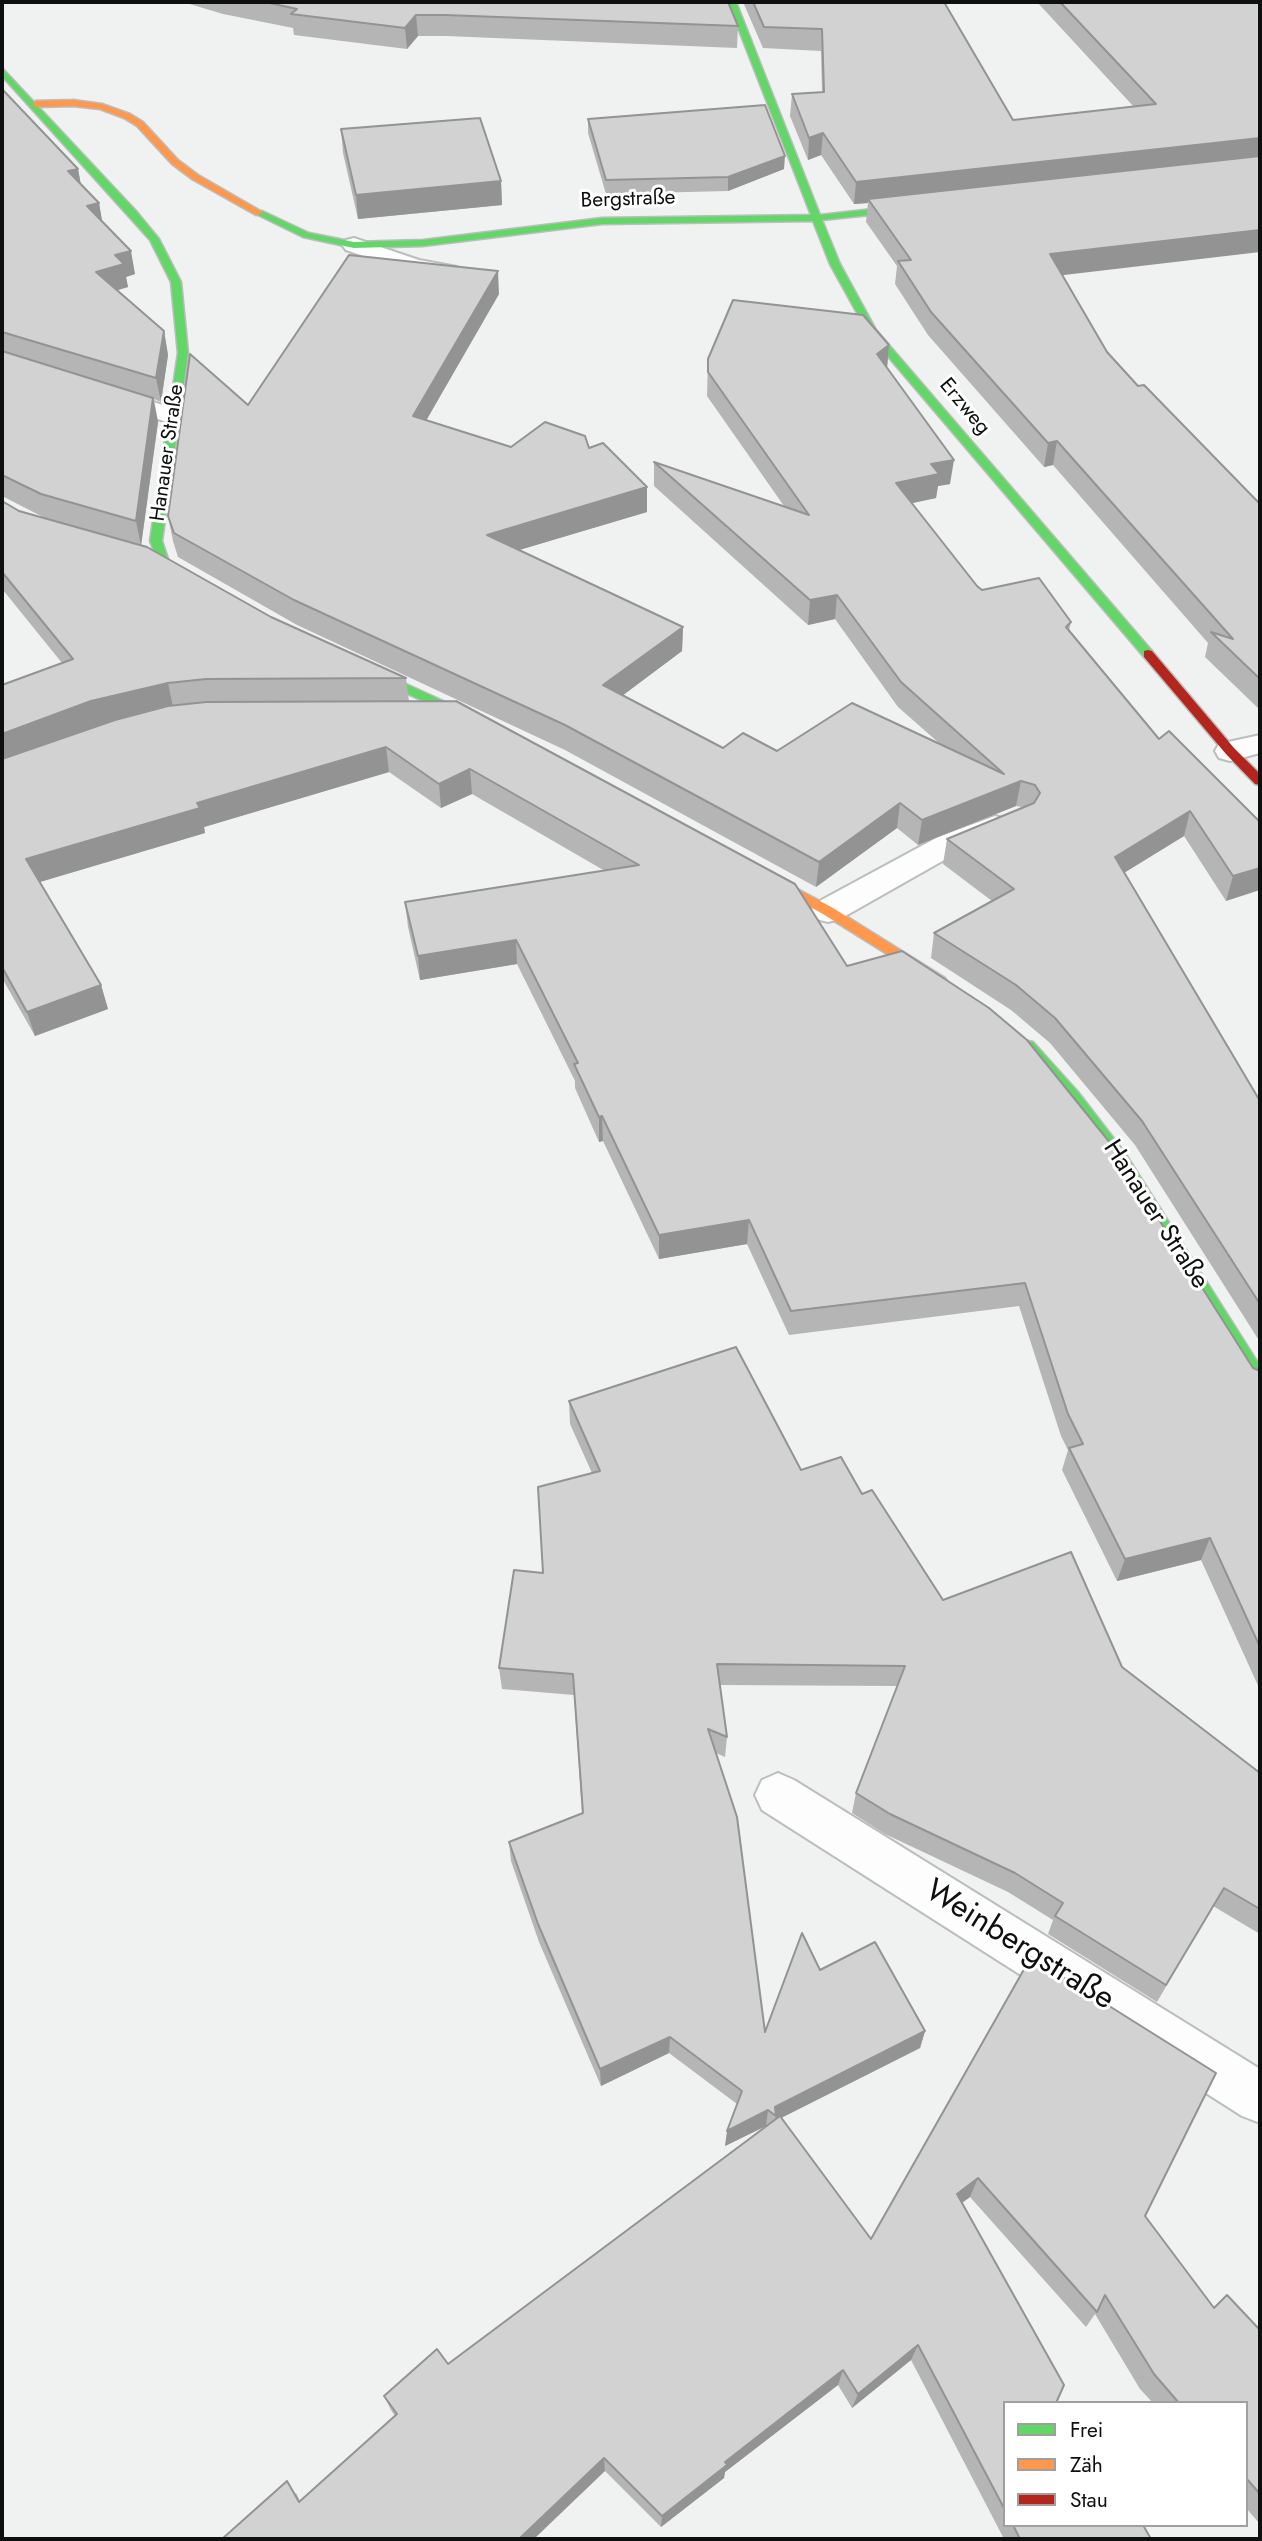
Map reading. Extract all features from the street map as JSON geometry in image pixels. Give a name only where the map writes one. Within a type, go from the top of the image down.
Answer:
[{"type":"street","name":"Erzweg","points":[[732,2],[816,218],[849,292],[872,331],[1230,751],[1260,781]]},
{"type":"street","name":"Hanauer Straße","points":[[2,71],[36,104],[140,221],[154,239],[176,282],[183,353],[151,560],[216,595]]},
{"type":"street","name":"Bergstraße","points":[[36,104],[73,103],[102,107],[127,116],[140,124],[176,162],[195,177],[285,227],[306,235],[354,245],[423,243],[602,221],[816,218],[934,205]]},
{"type":"street","points":[[354,245],[414,266],[478,275]]},
{"type":"street","points":[[2,362],[173,416]]},
{"type":"street","points":[[349,662],[497,731]]},
{"type":"street","points":[[394,714],[464,714]]},
{"type":"street","points":[[1230,751],[1260,744]]},
{"type":"street","points":[[828,911],[949,844],[1017,818]]},
{"type":"street","points":[[744,864],[828,911],[953,990]]},
{"type":"street","name":"Hanauer Straße","points":[[1017,1037],[1037,1054],[1120,1157],[1260,1379]]},
{"type":"street","name":"Weinbergstraße","points":[[779,1795],[1260,2098]]},
{"type":"building","points":[[265,2],[728,2],[738,26],[416,15],[405,28],[291,14],[297,9]]},
{"type":"building","points":[[753,2],[944,2],[1013,120],[1156,104],[1060,2],[1260,2],[1260,138],[856,182],[823,133],[809,138],[792,94],[824,92],[822,29],[764,27]]},
{"type":"building","points":[[2,89],[78,169],[68,171],[99,203],[87,206],[131,251],[115,255],[124,264],[96,272],[164,331],[156,378],[2,332]]},
{"type":"building","points":[[765,105],[785,156],[728,177],[606,180],[588,119]]},
{"type":"building","points":[[480,118],[501,181],[356,195],[341,129]]},
{"type":"building","points":[[1260,156],[1260,230],[1050,254],[1107,352],[1138,386],[1144,385],[1260,504],[1260,679],[1211,632],[1233,639],[1057,441],[1048,443],[931,312],[898,261],[911,260],[868,199]]},
{"type":"building","points":[[349,255],[498,271],[413,416],[511,447],[545,422],[585,436],[589,448],[603,443],[647,487],[487,535],[683,627],[603,685],[723,748],[743,733],[777,751],[852,703],[1004,774],[901,682],[837,595],[810,600],[654,462],[809,515],[708,372],[708,359],[733,300],[863,315],[889,345],[877,354],[954,460],[931,464],[939,474],[896,483],[982,590],[1039,578],[1071,622],[1066,627],[1159,739],[1169,731],[1260,822],[1260,868],[1233,876],[1190,811],[1115,857],[1260,1101],[1260,1304],[1142,1121],[1055,1018],[1016,985],[934,933],[1014,889],[947,839],[1034,803],[1040,793],[1035,785],[1021,781],[922,820],[900,803],[819,862],[565,725],[294,600],[174,533],[168,516],[190,354],[248,405]]},
{"type":"building","points":[[2,351],[153,398],[136,521],[41,494],[2,475]]},
{"type":"building","points":[[2,501],[19,511],[147,547],[271,617],[406,678],[206,679],[168,683],[91,701],[2,734],[2,685],[73,659],[2,572]]},
{"type":"building","points":[[456,701],[795,884],[847,966],[902,951],[989,1008],[1027,1040],[1111,1144],[1253,1368],[1260,1371],[1260,1647],[1210,1538],[1125,1559],[1069,1448],[1083,1444],[1068,1414],[1025,1283],[791,1311],[749,1220],[659,1235],[602,1116],[599,1117],[574,1064],[578,1063],[516,940],[418,956],[405,902],[639,865],[470,769],[439,784],[386,747],[197,803],[200,808],[26,859],[101,985],[27,1012],[2,967],[2,759],[115,720],[168,706],[206,702]]},
{"type":"building","points":[[736,1347],[801,1470],[841,1457],[862,1494],[872,1490],[943,1600],[1071,1552],[1122,1667],[1260,1773],[1260,1909],[1224,1888],[1166,1985],[1055,1916],[1063,1903],[1015,1873],[890,1814],[856,1793],[905,1666],[717,1664],[727,1737],[708,1729],[737,1817],[765,2032],[802,1933],[820,1970],[875,1942],[925,2031],[775,2107],[776,2116],[768,2110],[727,2131],[742,2091],[670,2037],[600,2069],[538,1924],[509,1842],[583,1813],[573,1674],[499,1668],[514,1570],[543,1573],[538,1487],[600,1471],[569,1401]]},
{"type":"building","points":[[1031,1957],[1216,2073],[1145,2216],[1214,2308],[1227,2295],[1260,2330],[1260,2494],[1248,2480],[1248,2401],[1177,2401],[1154,2374],[1105,2295],[1097,2312],[978,2178],[957,2194],[1064,2385],[1057,2401],[1003,2401],[1003,2506],[918,2345],[858,2394],[843,2370],[725,2462],[727,2465],[662,2516],[604,2458],[519,2539],[222,2539],[287,2481],[299,2502],[397,2414],[384,2396],[437,2349],[448,2364],[780,2116],[871,2239]]},
{"type":"building","points":[[1014,2527],[1144,2527],[1151,2539],[1020,2539]]},
{"type":"traffic: fast","points":[[732,2],[835,264],[872,331],[1148,654]]},
{"type":"traffic: fast","points":[[2,71],[133,213],[154,239],[176,282],[183,353],[156,541],[164,564],[200,586]]},
{"type":"traffic: fast","points":[[259,213],[306,235],[354,245],[423,243],[602,221],[816,218],[918,207]]},
{"type":"traffic: fast","points":[[360,667],[483,724]]},
{"type":"traffic: fast","points":[[1028,1046],[1073,1096],[1120,1157],[1260,1379]]},
{"type":"traffic: slow","points":[[36,104],[73,103],[102,107],[127,116],[140,124],[175,162],[195,177],[259,213]]},
{"type":"traffic: slow","points":[[758,872],[828,911],[940,981]]},
{"type":"traffic: jam","points":[[1148,654],[1230,751],[1260,781]]}]
